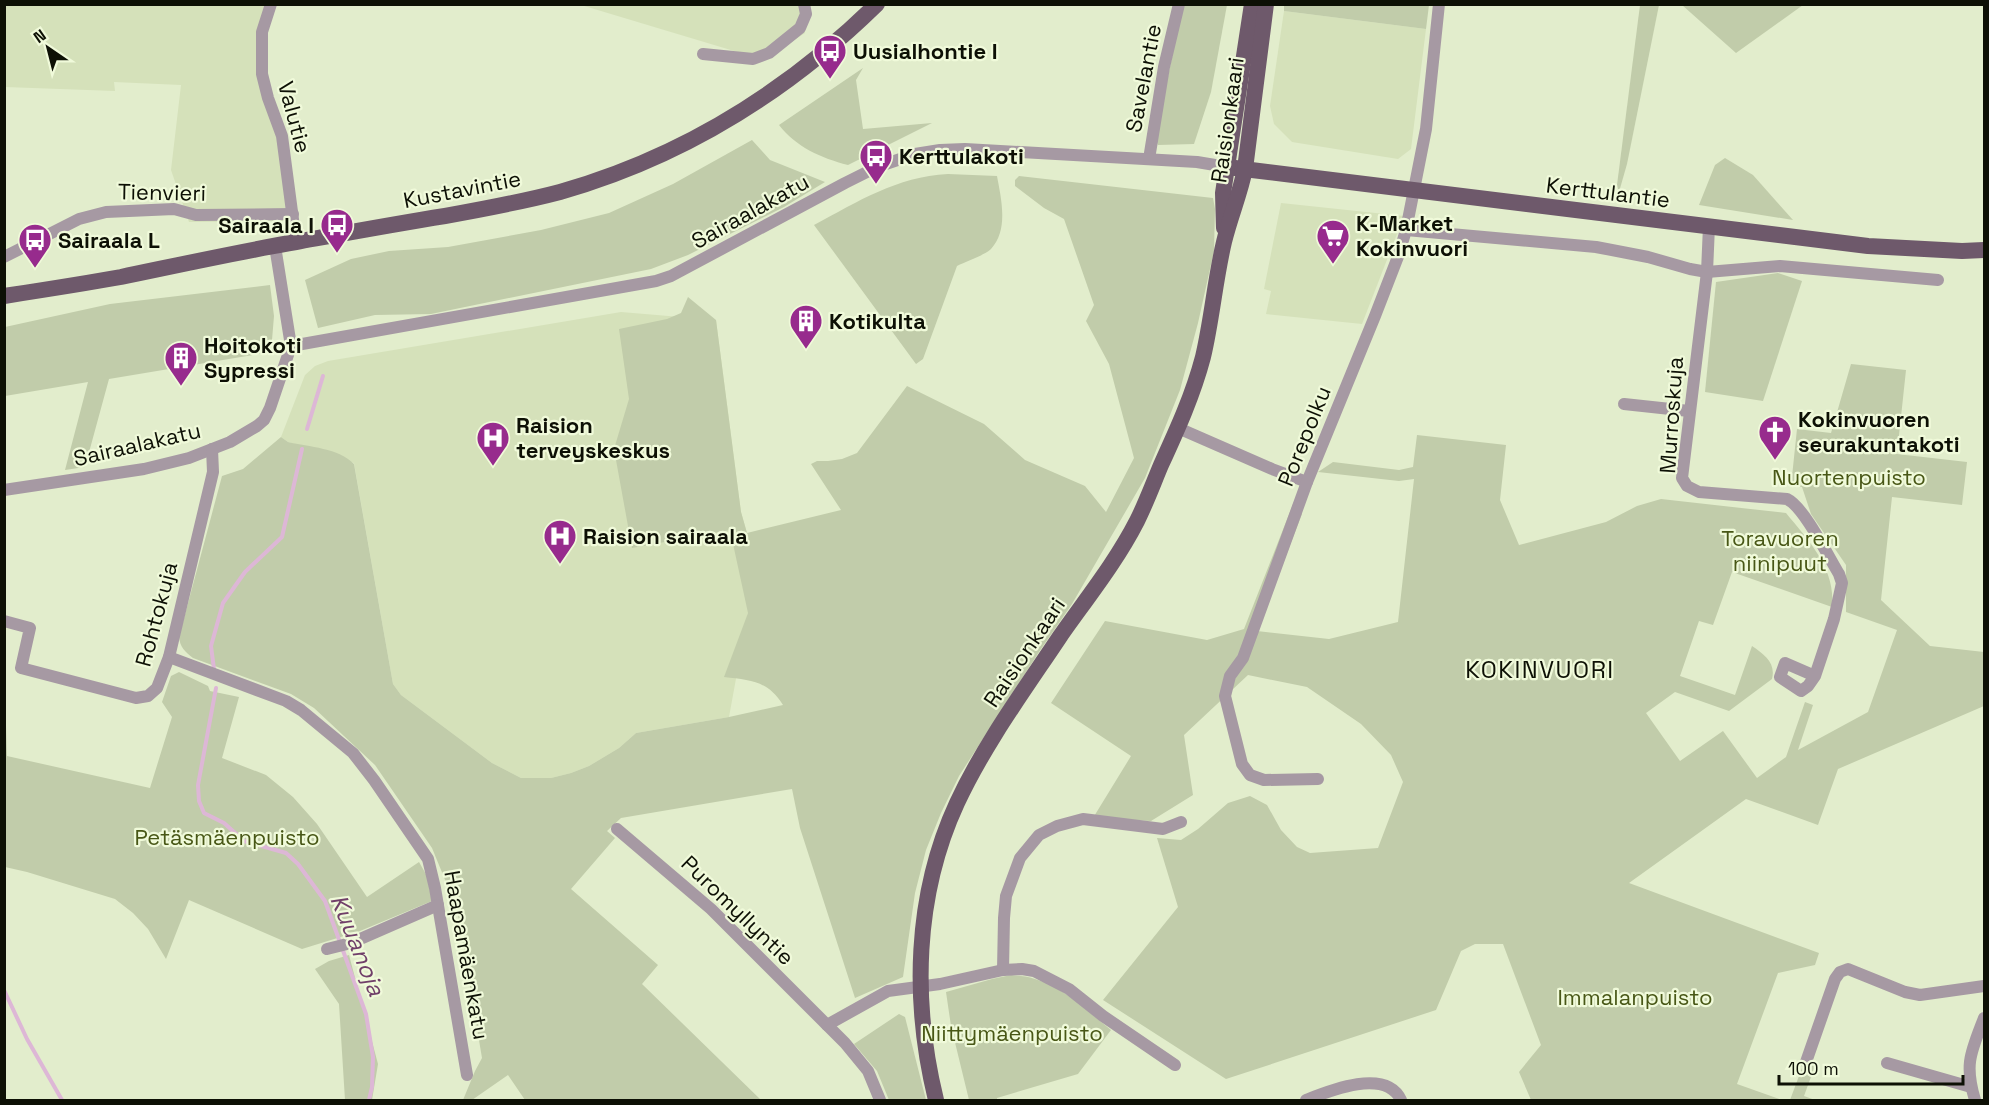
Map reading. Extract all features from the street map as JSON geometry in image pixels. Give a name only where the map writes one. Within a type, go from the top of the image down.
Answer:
[{"type":"main road","name":"Kustavintie","points":[[4,296],[510,204],[608,177],[701,135],[771,93],[814,62],[877,4]]},
{"type":"main road","name":"Raisionkaari","points":[[1224,241],[1224,193],[1227,167],[1252,4]]},
{"type":"main road","name":"Raisionkaari","points":[[936,1101],[925,1043],[919,986],[923,925],[928,893],[940,848],[957,802],[973,771],[1008,714],[1109,568],[1137,522],[1179,428],[1202,358],[1211,320],[1224,241],[1245,169],[1266,4]]},
{"type":"main road","name":"Kerttulantie","points":[[1227,167],[1868,246],[1984,250]]},
{"type":"street","name":"Valutie","points":[[271,4],[262,32],[262,74],[282,136],[296,242]]},
{"type":"street","points":[[703,54],[753,58],[768,53],[800,28],[806,14],[804,4]]},
{"type":"street","name":"Savelantie","points":[[1149,159],[1164,67],[1179,4]]},
{"type":"street","name":"Porepolku","points":[[1318,779],[1264,780],[1250,775],[1242,764],[1225,696],[1230,676],[1243,658],[1307,482],[1376,316],[1399,254],[1426,129],[1438,4]]},
{"type":"street","name":"Sairaalakatu","points":[[291,346],[656,281],[671,276],[845,183],[896,159],[915,154],[965,149],[1197,162],[1227,167]]},
{"type":"street","name":"Tienvieri","points":[[4,257],[80,219],[106,212],[174,209],[196,215],[293,214]]},
{"type":"street","name":"Murroskuja","points":[[1709,226],[1707,272],[1682,478],[1687,486],[1699,492],[1787,499],[1794,502],[1839,573],[1842,583],[1834,619],[1815,676]]},
{"type":"street","points":[[1406,230],[1596,246],[1707,272],[1780,266],[1938,280]]},
{"type":"street","name":"Sairaalakatu","points":[[4,490],[144,469],[189,458],[246,434],[264,420],[291,346],[275,246]]},
{"type":"street","points":[[1624,404],[1689,411]]},
{"type":"street","points":[[1179,428],[1307,482]]},
{"type":"street","name":"Rohtokuja","points":[[4,621],[30,628],[21,668],[136,698],[148,696],[157,688],[169,657],[213,472],[212,449]]},
{"type":"street","name":"Haapamäenkatu","points":[[169,657],[286,701],[301,710],[353,753],[374,780],[428,859],[467,1075]]},
{"type":"street","points":[[1003,970],[1006,896],[1020,858],[1039,835],[1057,826],[1083,819],[1162,829],[1181,822]]},
{"type":"street","name":"Puromyllyntie","points":[[617,829],[711,909],[827,1025],[868,1071],[880,1101]]},
{"type":"street","points":[[327,949],[351,943],[438,905]]},
{"type":"street","points":[[827,1025],[888,991],[940,984],[1003,970],[1022,969],[1034,971],[1069,989],[1103,1016],[1174,1065]]},
{"type":"street","points":[[1806,1062],[1835,979],[1840,972],[1848,969],[1905,992],[1920,995],[1984,987]]},
{"type":"street","points":[[1975,1101],[1971,1087],[1969,1060],[1984,1018]]},
{"type":"street","points":[[1887,1063],[1971,1087]]},
{"type":"street","points":[[1306,1101],[1358,1084],[1383,1083],[1397,1093],[1401,1101]]},
{"type":"shaded area","points":[[5,5],[265,5],[257,34],[272,96],[288,221],[189,222],[171,170],[181,85],[114,82],[115,91],[5,87]]},
{"type":"shaded area","points":[[581,5],[800,5],[805,33],[764,60]]},
{"type":"shaded area","points":[[1284,11],[1426,29],[1411,149],[1398,159],[1292,142],[1274,124],[1270,106]]},
{"type":"shaded area","points":[[1281,203],[1404,216],[1362,324],[1266,314],[1271,291],[1264,289]]},
{"type":"shaded area","name":"Raision sairaala","points":[[621,312],[716,320],[741,512],[747,533],[748,613],[729,717],[636,733],[619,748],[589,766],[551,778],[521,778],[492,763],[401,695],[393,684],[354,463],[288,442],[281,437],[305,375],[315,366],[328,361]]},
{"type":"green space","points":[[1284,4],[1429,5],[1426,29],[1284,11]]},
{"type":"green space","points":[[1183,5],[1227,5],[1211,92],[1194,144],[1158,145],[1155,138]]},
{"type":"green space","points":[[1640,5],[1659,5],[1627,164],[1619,192],[1617,185]]},
{"type":"green space","points":[[1682,5],[1803,5],[1736,53]]},
{"type":"green space","points":[[863,68],[856,80],[863,129],[932,123],[848,165],[810,151],[793,140],[779,125]]},
{"type":"green space","points":[[752,140],[770,160],[825,182],[784,207],[688,255],[651,269],[431,314],[375,315],[318,328],[305,280],[351,259],[389,251],[448,247],[541,230],[609,213],[673,184]]},
{"type":"green space","points":[[1725,158],[1753,175],[1793,220],[1699,205],[1715,165]]},
{"type":"green space","points":[[948,174],[997,176],[1002,204],[1002,223],[997,241],[991,249],[957,266],[923,359],[916,364],[814,225],[862,199],[895,185],[929,176]]},
{"type":"green space","points":[[1019,176],[1213,198],[1214,251],[1180,390],[1145,478],[1072,604],[959,776],[941,813],[926,850],[915,893],[903,977],[855,998],[800,828],[792,789],[621,818],[607,831],[615,838],[571,889],[658,965],[642,984],[761,1100],[525,1100],[508,1075],[472,1100],[463,1100],[482,1058],[457,909],[432,848],[375,765],[314,708],[291,694],[193,658],[180,644],[179,637],[222,476],[243,469],[281,437],[288,442],[332,451],[354,464],[393,684],[401,695],[492,763],[521,778],[551,778],[589,766],[619,748],[636,733],[783,705],[765,686],[742,679],[724,677],[748,613],[730,530],[632,548],[614,449],[629,399],[619,329],[667,319],[681,313],[688,297],[716,320],[741,512],[747,533],[841,510],[811,464],[817,461],[842,459],[857,453],[907,386],[984,424],[1025,460],[1085,486],[1106,512],[1134,458],[1109,364],[1086,321],[1094,305],[1064,219],[1044,208],[1015,186],[1015,180]]},
{"type":"green space","points":[[1778,273],[1802,281],[1763,401],[1705,392],[1716,282]]},
{"type":"green space","points":[[270,285],[274,316],[271,352],[109,379],[85,467],[65,470],[88,382],[5,396],[5,327],[110,304]]},
{"type":"green space","points":[[1851,364],[1906,370],[1897,454],[1967,462],[1962,505],[1892,497],[1881,600],[1930,646],[1984,652],[1984,706],[1838,769],[1818,825],[1746,799],[1629,883],[1819,953],[1815,965],[1778,973],[1737,1084],[1782,1100],[1531,1100],[1519,1072],[1541,1045],[1503,944],[1475,944],[1461,951],[1436,1010],[1226,1079],[1103,1000],[1178,907],[1157,838],[1181,840],[1198,829],[1228,803],[1250,796],[1267,805],[1281,830],[1297,847],[1310,853],[1378,848],[1403,782],[1391,755],[1361,724],[1307,687],[1248,675],[1184,735],[1193,795],[1151,821],[1093,818],[1131,756],[1051,703],[1105,621],[1207,640],[1244,629],[1293,504],[1302,514],[1257,631],[1329,639],[1398,622],[1414,479],[1399,481],[1318,472],[1333,462],[1399,470],[1413,467],[1417,435],[1506,445],[1500,500],[1519,545],[1606,522],[1637,506],[1661,499],[1786,513],[1812,545],[1830,580],[1832,607],[1732,572],[1713,625],[1699,621],[1680,676],[1735,695],[1752,646],[1771,664],[1772,679],[1729,711],[1675,692],[1646,713],[1680,761],[1723,731],[1757,778],[1786,757],[1805,702],[1813,705],[1798,750],[1868,712],[1897,630],[1846,612],[1846,565],[1811,514],[1802,487],[1791,486],[1797,429],[1831,433]]},
{"type":"green space","name":"Petäsmäenpuisto","points":[[179,672],[208,686],[210,691],[239,697],[222,758],[266,775],[293,797],[317,824],[367,897],[419,862],[427,876],[432,901],[360,931],[302,949],[189,900],[166,959],[148,929],[115,899],[5,867],[5,695],[7,756],[150,788],[172,717],[162,702],[171,676]]},
{"type":"green space","points":[[349,955],[378,1064],[372,1100],[345,1100],[339,1004],[315,969],[329,961]]},
{"type":"green space","name":"Niittymäenpuisto","points":[[1011,975],[1032,978],[1056,988],[1111,1030],[1078,1074],[997,1098],[997,1100],[969,1100],[951,1026],[946,992]]},
{"type":"green space","points":[[899,1014],[905,1017],[926,1100],[889,1100],[877,1071],[854,1044]]},
{"type":"green space","points":[[1805,1060],[1816,1063],[1804,1096],[1815,1100],[1790,1100]]},
{"type":"waterway","name":"Kuuanoja","points":[[307,429],[323,376]]},
{"type":"waterway","name":"Kuuanoja","points":[[214,669],[211,646],[223,603],[245,572],[282,537],[302,449]]},
{"type":"waterway","name":"Kuuanoja","points":[[216,688],[198,785],[199,801],[204,813],[224,823],[244,841],[286,853],[298,864],[325,901],[366,1014],[373,1057],[369,1100]]},
{"type":"waterway","points":[[4,990],[27,1039],[62,1100]]},
{"type":"place","name":"Uusialhontie I","points":[[830,80]]},
{"type":"place","name":"Kerttulakoti","points":[[876,185]]},
{"type":"place","name":"Sairaala I","points":[[337,254]]},
{"type":"place","name":"K-Market Kokinvuori","points":[[1333,265]]},
{"type":"place","name":"Sairaala L","points":[[35,269]]},
{"type":"place","name":"Kotikulta","points":[[806,350]]},
{"type":"place","name":"Hoitokoti Sypressi","points":[[181,387]]},
{"type":"place","name":"Kokinvuoren seurakuntakoti","points":[[1775,461]]},
{"type":"place","name":"Raision terveyskeskus","points":[[493,467]]},
{"type":"place","name":"Raision sairaala","points":[[560,565]]},
{"type":"district","name":"KOKINVUORI","points":[[1540,669]]},
{"type":"park label","name":"Nuortenpuisto","points":[[1849,477]]},
{"type":"park label","name":"Toravuoren niinipuut","points":[[1780,550]]},
{"type":"park label","name":"Immalanpuisto","points":[[1635,997]]}]
